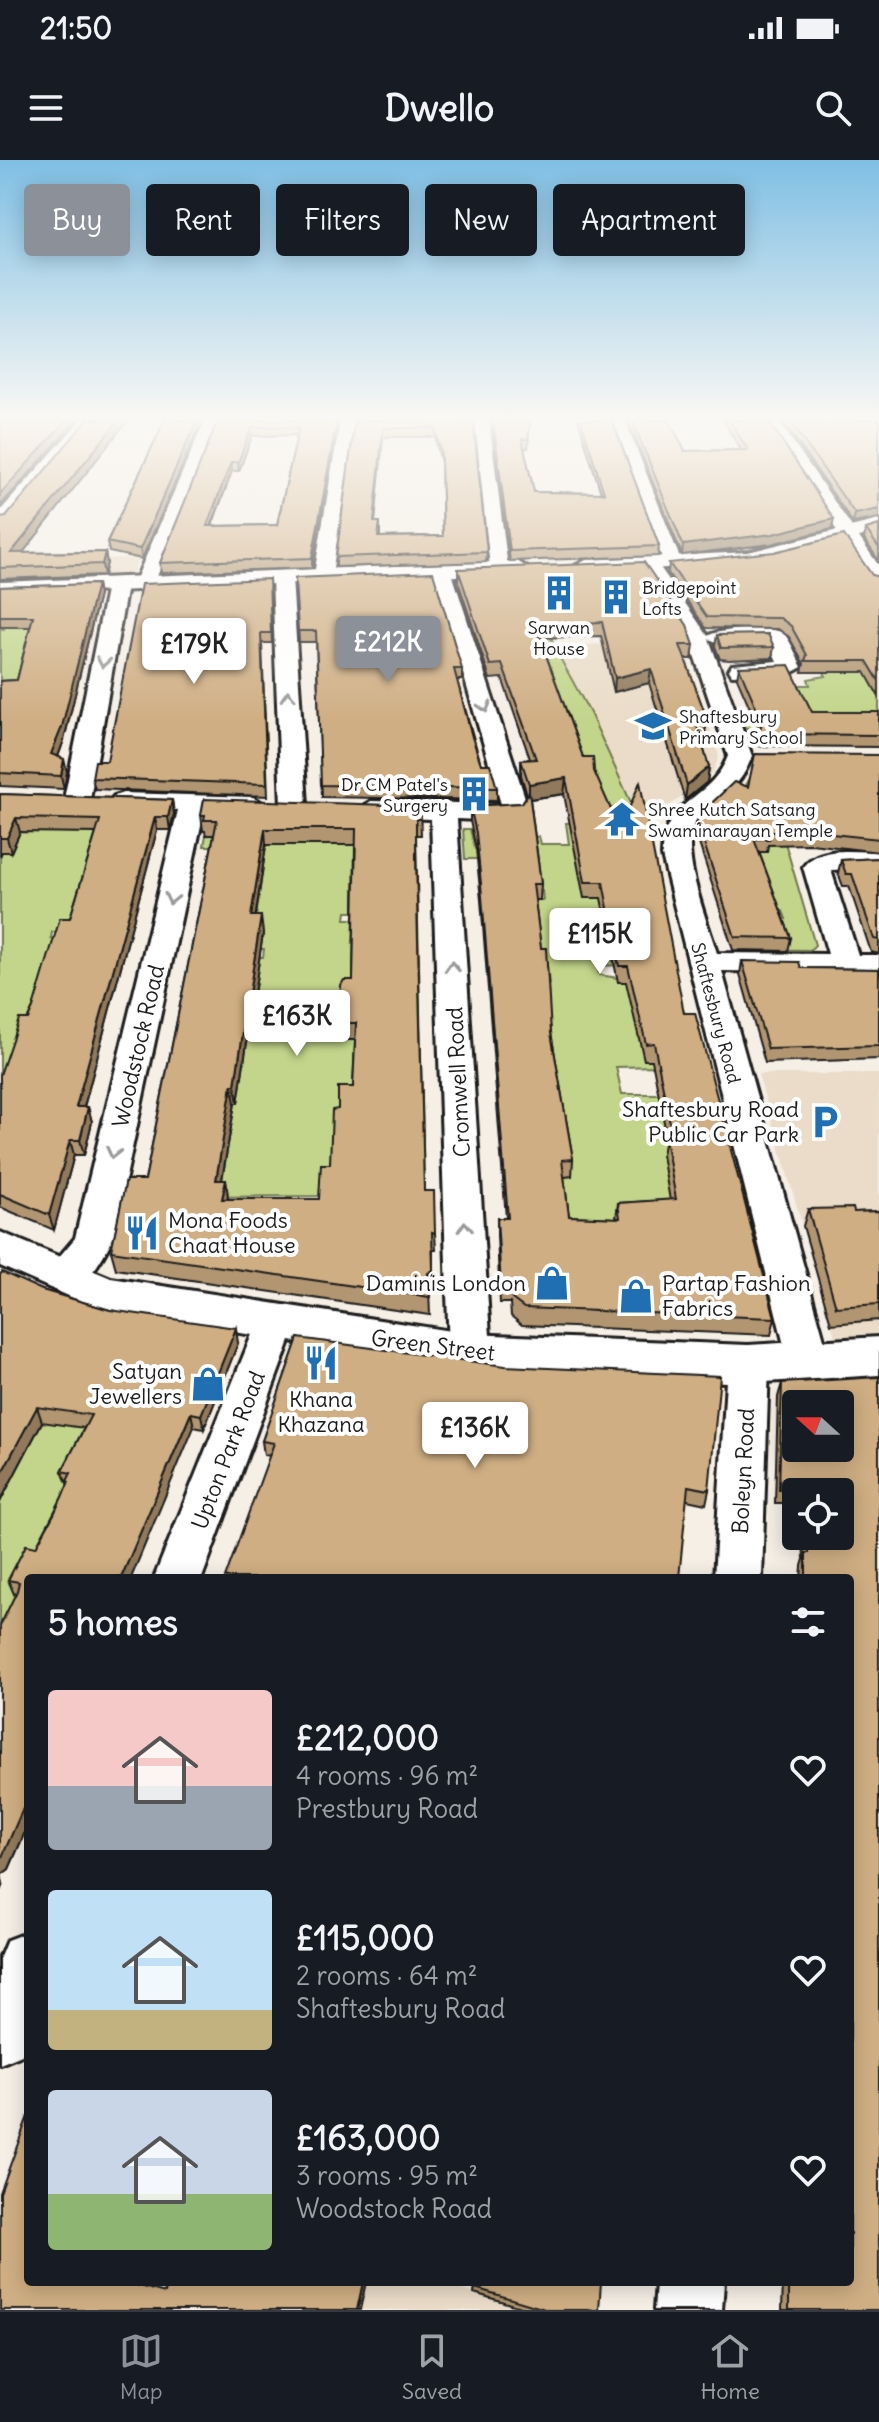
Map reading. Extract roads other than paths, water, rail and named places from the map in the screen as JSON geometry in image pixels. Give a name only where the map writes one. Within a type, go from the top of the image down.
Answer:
[{"type":"main road","points":[[0,589],[732,559],[772,553],[847,532],[879,527]]},
{"type":"main road","name":"Green Street","points":[[4,1254],[103,1294],[470,1352],[748,1364],[879,1356]]},
{"type":"street","points":[[144,584],[170,520]]},
{"type":"street","points":[[323,575],[331,520]]},
{"type":"street","points":[[494,520],[499,568]]},
{"type":"street","points":[[657,520],[673,563]]},
{"type":"street","points":[[839,520],[879,580]]},
{"type":"street","name":"Shaftesbury Road","points":[[648,564],[698,637],[709,670],[751,756],[726,784],[685,814],[674,839],[680,875],[809,1361]]},
{"type":"street","points":[[341,807],[444,812],[512,810],[514,804],[442,570]]},
{"type":"street","points":[[45,798],[304,806],[282,578]]},
{"type":"street","points":[[77,799],[117,586]]},
{"type":"street","points":[[698,637],[771,636],[776,638],[791,667],[709,670]]},
{"type":"street","name":"Woodstock Road","points":[[62,1277],[82,1260],[94,1238],[193,803]]},
{"type":"street","name":"Cromwell Road","points":[[444,812],[470,1352]]},
{"type":"street","points":[[845,963],[817,867],[826,861],[879,860]]},
{"type":"street","points":[[703,962],[879,964]]},
{"type":"street","name":"Upton Park Road","points":[[180,1574],[277,1322]]},
{"type":"street","name":"Boleyn Road","points":[[738,1574],[748,1364]]},
{"type":"street","points":[[0,2033],[24,1971]]},
{"type":"street","points":[[688,2310],[690,2286]]},
{"type":"place","name":"Sarwan House","points":[[559,593]]},
{"type":"place","name":"Bridgepoint Lofts","points":[[616,597]]},
{"type":"place","name":"Shaftesbury Primary School","points":[[653,726]]},
{"type":"place","name":"Dr CM Patel's Surgery","points":[[474,794]]},
{"type":"place","name":"Shree Kutch Satsang Swaminarayan Temple","points":[[622,819]]},
{"type":"place","name":"Shaftesbury Road Public Car Park","points":[[825,1122]]},
{"type":"place","name":"Mona Foods Chaat House","points":[[142,1233]]},
{"type":"place","name":"Daminis London","points":[[552,1283]]},
{"type":"place","name":"Partap Fashion Fabrics","points":[[636,1296]]},
{"type":"place","name":"Khana Khazana","points":[[321,1363]]},
{"type":"place","name":"Satyan Jewellers","points":[[208,1384]]}]
